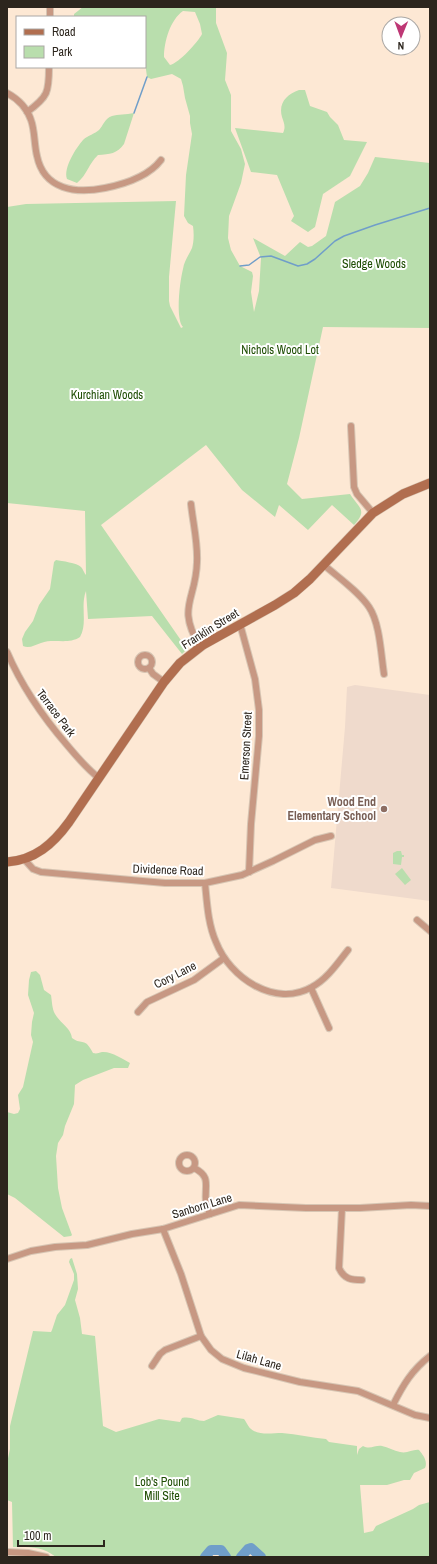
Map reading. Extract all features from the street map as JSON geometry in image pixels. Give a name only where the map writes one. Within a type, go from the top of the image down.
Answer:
[{"type":"main road","name":"Franklin Street","points":[[7,862],[24,859],[44,849],[57,837],[164,682],[180,663],[200,647],[294,593],[324,565],[373,513],[403,494],[430,483]]},
{"type":"street","points":[[28,112],[41,102],[47,93],[49,84],[49,68]]},
{"type":"street","points":[[7,93],[21,103],[28,112],[33,126],[36,154],[40,167],[50,180],[70,190],[93,190],[125,183],[149,171],[161,160]]},
{"type":"street","points":[[351,426],[354,487],[357,494],[373,513]]},
{"type":"street","points":[[191,504],[196,540],[197,563],[196,575],[189,598],[188,616],[190,629],[200,647]]},
{"type":"street","points":[[324,565],[360,597],[370,608],[375,623],[384,674]]},
{"type":"street","name":"Emerson Street","points":[[240,624],[254,679],[259,710],[259,736],[251,824],[249,872]]},
{"type":"street","name":"Terrace Park","points":[[7,652],[27,692],[43,717],[76,756],[99,778]]},
{"type":"street","points":[[148,668],[154,675],[164,682]]},
{"type":"street","name":"Dividence Road","points":[[24,859],[33,869],[41,872],[165,882],[205,883],[249,872],[315,840],[331,836]]},
{"type":"street","points":[[205,883],[212,929],[216,943],[224,958],[243,978],[262,989],[287,993],[310,988],[318,984],[332,971],[348,950]]},
{"type":"street","points":[[417,920],[430,931]]},
{"type":"street","name":"Cory Lane","points":[[138,1012],[146,1002],[194,980],[224,958]]},
{"type":"street","points":[[310,988],[329,1028]]},
{"type":"street","points":[[194,1168],[203,1174],[206,1181],[206,1202],[210,1214]]},
{"type":"street","name":"Sanborn Lane","points":[[7,1258],[47,1248],[87,1245],[132,1234],[163,1229],[230,1207],[244,1205],[277,1208],[430,1206]]},
{"type":"street","points":[[342,1208],[339,1268],[342,1274],[347,1278],[362,1280]]},
{"type":"street","name":"Lilah Lane","points":[[163,1229],[181,1274],[201,1336],[204,1342],[214,1353],[222,1359],[234,1364],[300,1382],[358,1391],[415,1414],[430,1418]]},
{"type":"street","points":[[152,1366],[160,1354],[165,1350],[201,1336]]},
{"type":"street","points":[[393,1405],[409,1376],[419,1364],[430,1356]]},
{"type":"street","points":[[7,1552],[33,1553],[46,1557]]},
{"type":"shaded area","name":"Wood End Elementary School","points":[[355,685],[430,695],[430,901],[331,888],[347,687]]},
{"type":"green space","points":[[83,7],[216,7],[216,23],[227,53],[225,80],[231,95],[231,131],[241,149],[245,164],[241,183],[229,216],[228,238],[231,250],[240,266],[252,272],[251,292],[254,312],[259,291],[261,258],[253,238],[285,256],[300,242],[308,247],[312,246],[326,236],[335,202],[360,186],[375,157],[430,163],[430,328],[323,327],[299,438],[287,484],[302,499],[350,494],[361,509],[361,516],[354,525],[332,505],[308,530],[279,505],[275,517],[242,490],[206,445],[101,525],[187,649],[182,654],[152,616],[88,619],[86,591],[84,597],[84,620],[80,637],[71,641],[51,641],[30,647],[23,646],[22,639],[25,632],[33,621],[39,605],[50,589],[54,562],[56,560],[76,564],[81,567],[86,575],[85,511],[7,503],[7,207],[26,204],[176,201],[169,277],[169,301],[181,328],[183,327],[179,316],[179,299],[182,274],[184,263],[192,248],[194,234],[193,226],[188,223],[184,216],[186,175],[192,134],[190,116],[181,79],[172,74],[151,79],[147,77],[146,16],[74,16],[74,14]],"holes":[[[183,11],[195,12],[202,34],[197,42],[188,52],[170,65],[164,57],[165,45],[171,26],[178,15]]]},
{"type":"green space","points":[[299,90],[305,90],[310,106],[327,112],[338,125],[344,140],[367,142],[350,176],[323,194],[315,227],[308,232],[291,221],[294,216],[277,175],[251,172],[235,128],[283,133],[285,127],[281,112],[282,103],[287,97]]},
{"type":"green space","points":[[134,113],[124,144],[119,150],[113,153],[98,155],[77,183],[67,179],[66,174],[68,164],[83,140],[96,133],[110,117],[114,115]]},
{"type":"green space","points":[[401,851],[402,855],[404,855],[404,857],[402,857],[401,865],[393,864],[393,853]]},
{"type":"green space","points":[[402,868],[411,880],[405,885],[395,874]]},
{"type":"green space","points":[[36,971],[40,975],[44,990],[51,995],[55,1014],[68,1028],[72,1038],[85,1043],[93,1053],[106,1052],[130,1063],[128,1068],[114,1068],[83,1080],[75,1085],[74,1104],[63,1135],[58,1143],[56,1156],[58,1188],[62,1208],[72,1235],[64,1237],[15,1198],[7,1194],[7,1112],[14,1114],[18,1113],[20,1109],[18,1095],[23,1087],[33,1042],[31,1035],[34,1013],[28,995],[29,980],[31,972]]},
{"type":"green space","name":"Lob's Pound Mill Site","points":[[72,1258],[77,1274],[78,1289],[75,1300],[80,1318],[82,1334],[95,1336],[103,1426],[116,1432],[159,1419],[180,1422],[182,1418],[188,1418],[204,1421],[218,1415],[244,1419],[251,1429],[260,1433],[293,1434],[326,1439],[329,1442],[357,1446],[357,1455],[359,1449],[363,1446],[368,1448],[382,1446],[403,1452],[419,1450],[426,1465],[425,1468],[414,1473],[410,1480],[404,1480],[387,1485],[360,1485],[364,1533],[373,1531],[376,1526],[419,1505],[430,1502],[430,1557],[261,1557],[251,1548],[248,1549],[241,1557],[226,1557],[221,1550],[211,1550],[205,1557],[56,1557],[41,1549],[30,1547],[13,1547],[12,1502],[7,1500],[7,1463],[10,1449],[10,1426],[33,1331],[51,1332],[57,1315],[65,1305],[74,1280],[74,1274],[69,1262]]},
{"type":"waterway","points":[[134,113],[147,77]]},
{"type":"waterway","points":[[240,266],[249,265],[260,257],[271,256],[298,266],[307,264],[315,259],[335,241],[344,236],[430,208]]},
{"type":"waterway","points":[[241,1557],[248,1549],[251,1548],[261,1557]]},
{"type":"waterway","points":[[205,1557],[211,1550],[221,1550],[226,1557]]},
{"type":"place","name":"Wood End Elementary School","points":[[384,809]]},
{"type":"park label","name":"Sledge Woods","points":[[374,264]]},
{"type":"park label","name":"Nichols Wood Lot","points":[[280,350]]},
{"type":"park label","name":"Kurchian Woods","points":[[107,395]]}]
